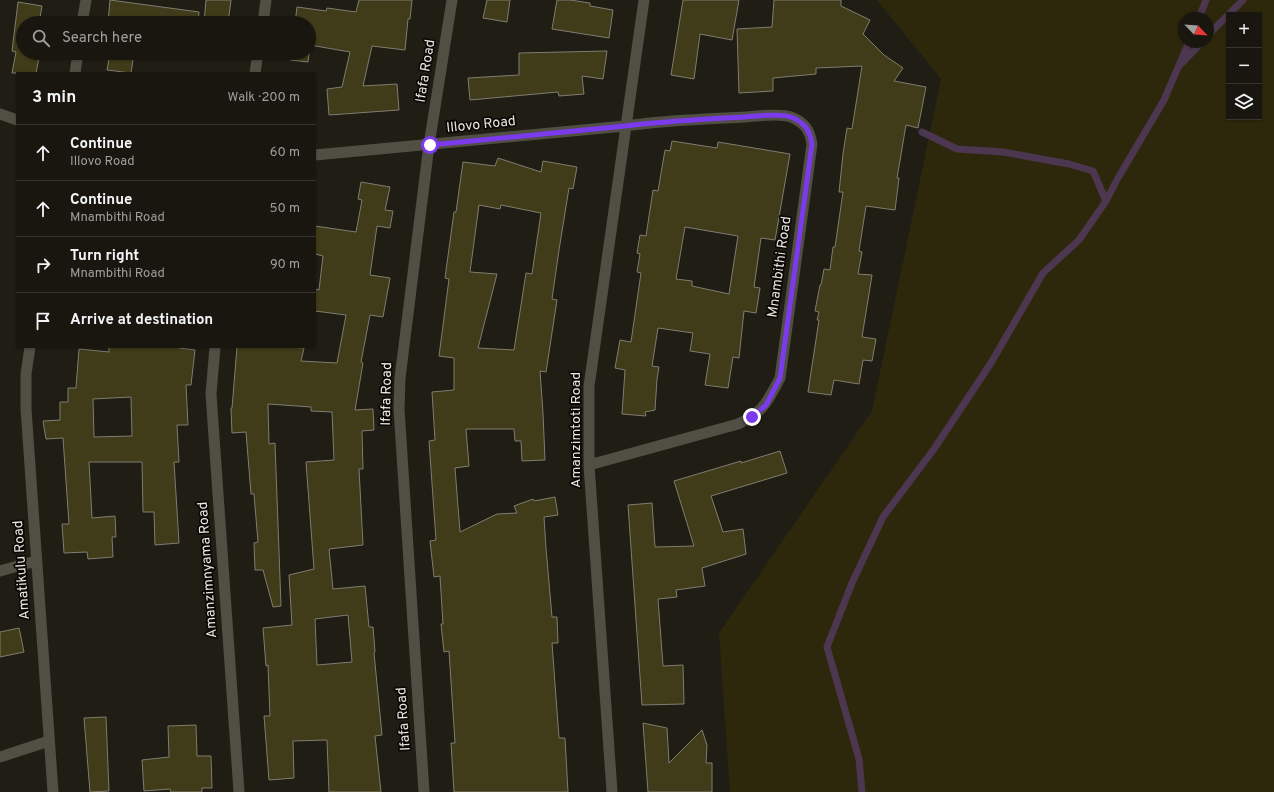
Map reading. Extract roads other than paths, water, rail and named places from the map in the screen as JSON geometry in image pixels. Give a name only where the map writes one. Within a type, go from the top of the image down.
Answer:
[{"type":"street","points":[[83,16],[86,0]]},
{"type":"street","points":[[264,16],[266,0]]},
{"type":"street","name":"Ifafa Road","points":[[424,792],[400,409],[400,378],[430,145],[452,0]]},
{"type":"street","name":"Amanzimtoti Road","points":[[612,792],[589,465],[589,386],[644,0]]},
{"type":"street","points":[[75,72],[77,60]]},
{"type":"street","points":[[255,72],[257,60]]},
{"type":"street","points":[[0,114],[16,120]]},
{"type":"street","name":"Mnambithi Road","points":[[589,465],[738,424],[752,417],[766,405],[780,378],[812,144],[810,134],[805,125],[790,116],[663,121],[625,126]]},
{"type":"street","name":"Illovo Road","points":[[316,155],[625,126]]},
{"type":"street","name":"Amatikulu Road","points":[[30,348],[26,374],[26,409],[53,792]]},
{"type":"street","name":"Amanzimnyama Road","points":[[215,348],[211,394],[239,792]]},
{"type":"street","points":[[0,571],[36,561]]},
{"type":"street","points":[[0,757],[49,741]]},
{"type":"waterway","points":[[1201,12],[1206,0]]},
{"type":"waterway","points":[[1214,29],[1243,0]]},
{"type":"waterway","points":[[862,792],[859,759],[827,647],[852,583],[883,517],[934,449],[991,363],[1043,273],[1079,240],[1106,201],[1164,100],[1186,48]]},
{"type":"waterway","points":[[1181,64],[1196,48]]},
{"type":"waterway","points":[[922,132],[957,149],[1003,152],[1069,164],[1093,171],[1106,201]]}]
